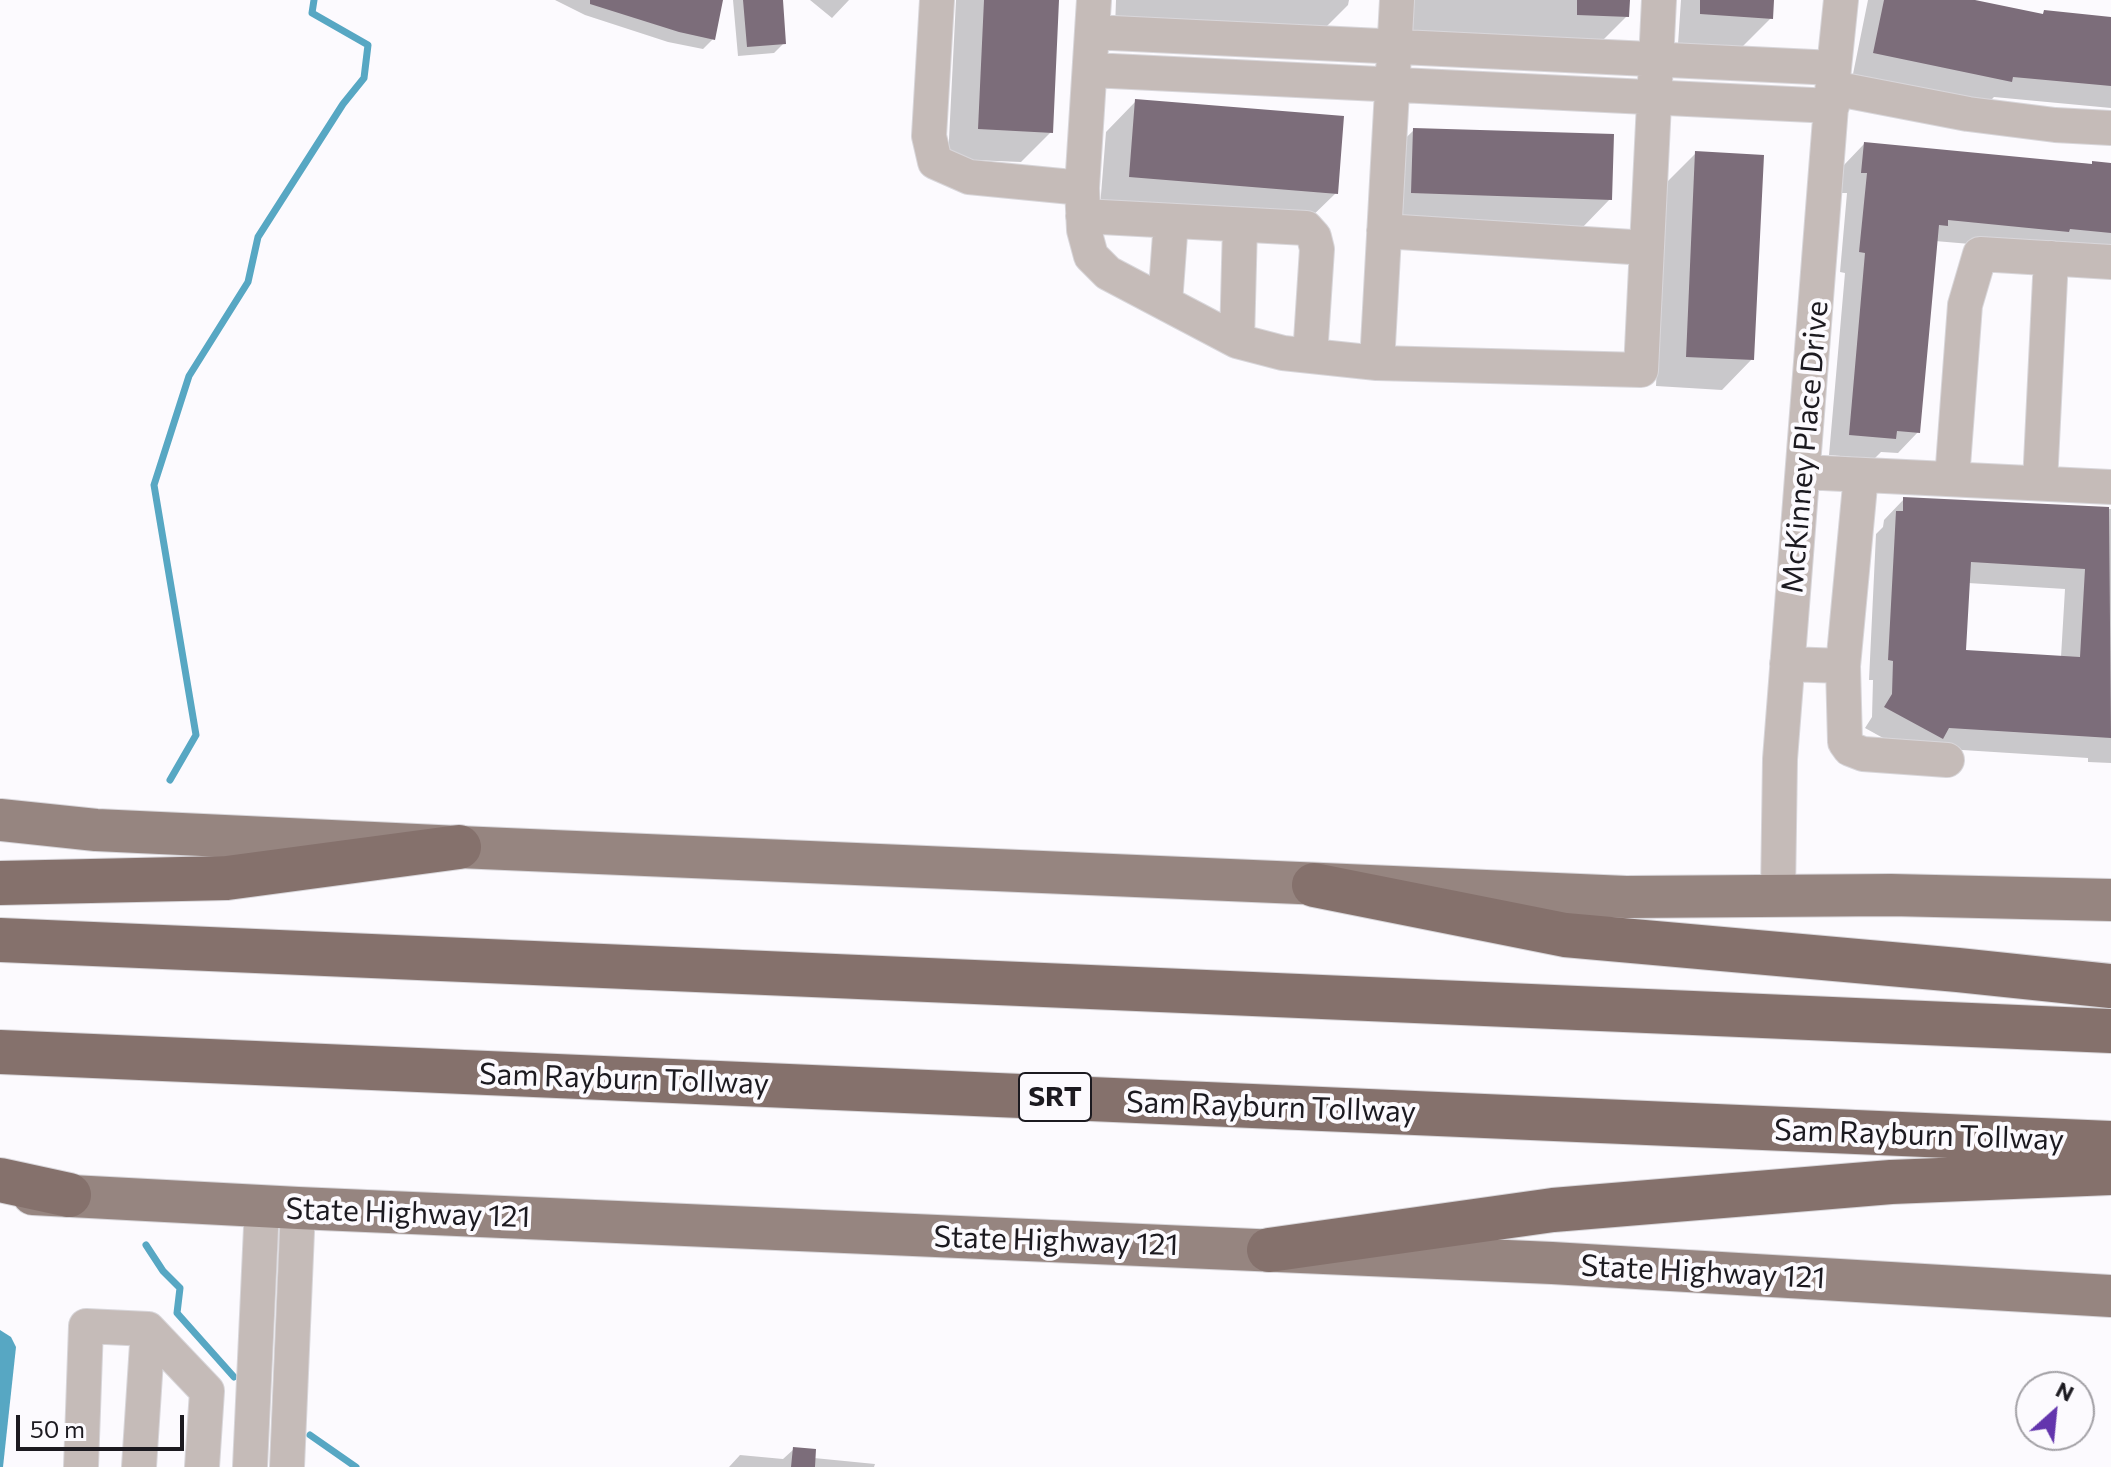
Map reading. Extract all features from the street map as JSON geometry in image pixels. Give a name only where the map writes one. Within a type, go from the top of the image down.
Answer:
[{"type":"highway","points":[[0,883],[227,878],[459,847]]},
{"type":"highway","points":[[1314,885],[1565,935],[2111,986]]},
{"type":"highway","points":[[0,940],[2111,1031]]},
{"type":"highway","name":"Sam Rayburn Tollway","points":[[0,1052],[2111,1143]]},
{"type":"highway","points":[[1269,1250],[1553,1210],[1891,1182],[2111,1173]]},
{"type":"highway","points":[[0,1180],[69,1195]]},
{"type":"main road","points":[[0,820],[96,830],[1626,897],[1778,894],[2111,900]]},
{"type":"main road","name":"State Highway 121","points":[[0,1192],[1552,1263],[2111,1296]]},
{"type":"street","points":[[937,0],[929,136],[935,162],[969,177],[1171,221],[1306,228],[1314,237],[1317,249],[1310,356]]},
{"type":"street","points":[[1377,363],[1397,0]]},
{"type":"street","points":[[1659,0],[1657,58],[1641,370],[1377,363],[1283,353],[1237,341],[1108,273],[1091,256],[1083,202],[1093,16],[1395,46],[1657,58],[1833,87],[1968,114],[2055,125],[2111,128]]},
{"type":"street","name":"McKinney Place Drive","points":[[1778,894],[1780,759],[1841,0]]},
{"type":"street","points":[[1091,70],[1655,96],[1833,87]]},
{"type":"street","points":[[1165,303],[1171,221]]},
{"type":"street","points":[[1237,341],[1240,225]]},
{"type":"street","points":[[1384,231],[1647,248]]},
{"type":"street","points":[[1952,479],[1965,305],[1980,254],[2111,262]]},
{"type":"street","points":[[2040,483],[2051,258]]},
{"type":"street","points":[[1803,472],[2111,487]]},
{"type":"street","points":[[1861,475],[1843,666],[1845,742],[1850,749],[1863,754],[1947,760]]},
{"type":"street","points":[[1787,664],[1843,666]]},
{"type":"street","points":[[250,1467],[280,1207]]},
{"type":"street","points":[[280,1207],[287,1467]]},
{"type":"street","points":[[81,1467],[86,1326],[148,1329],[207,1391],[202,1467]]},
{"type":"street","points":[[139,1467],[148,1329]]},
{"type":"water","points":[[0,1330],[11,1337],[16,1347],[3,1467],[0,1467]]},
{"type":"building","points":[[590,0],[723,0],[715,40],[590,4]]},
{"type":"building","points":[[743,0],[783,0],[786,44],[747,47]]},
{"type":"building","points":[[984,0],[1059,0],[1053,133],[978,129]]},
{"type":"building","points":[[1577,0],[1630,0],[1629,17],[1577,15]]},
{"type":"building","points":[[1700,0],[1774,0],[1773,19],[1700,14]]},
{"type":"building","points":[[1884,0],[1975,0],[2043,14],[2044,10],[2111,17],[2111,86],[2013,77],[2012,82],[1873,53]]},
{"type":"building","points":[[1135,99],[1344,116],[1338,194],[1129,177]]},
{"type":"building","points":[[1413,128],[1614,134],[1612,200],[1411,193]]},
{"type":"building","points":[[1864,142],[2092,164],[2092,161],[2111,163],[2111,233],[1948,220],[1948,226],[1939,225],[1920,433],[1897,431],[1896,439],[1849,435],[1865,253],[1859,252],[1867,173],[1861,173]]},
{"type":"building","points":[[1695,151],[1764,155],[1754,360],[1686,357]]},
{"type":"building","points":[[1903,497],[2109,507],[2111,738],[1949,728],[1943,739],[1884,707],[1892,694],[1893,661],[1888,660],[1896,511],[1903,511]],"holes":[[[1971,562],[2085,569],[2080,657],[1966,650]]]},
{"type":"building","points":[[793,1447],[816,1449],[815,1467],[791,1467]]},
{"type":"waterway","points":[[170,780],[196,735],[154,485],[189,376],[248,282],[258,237],[343,104],[364,78],[368,45],[312,13],[314,0]]},
{"type":"waterway","points":[[146,1245],[163,1271],[180,1288],[177,1313],[234,1377]]},
{"type":"waterway","points":[[310,1435],[356,1467]]}]
